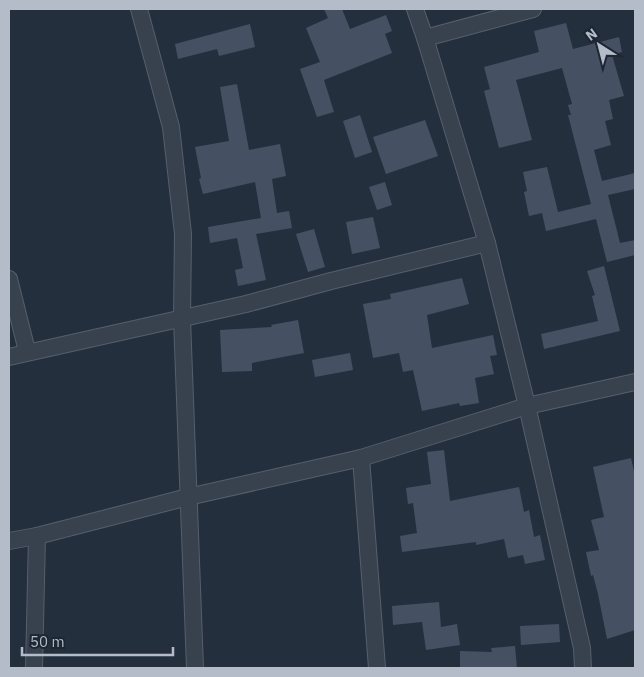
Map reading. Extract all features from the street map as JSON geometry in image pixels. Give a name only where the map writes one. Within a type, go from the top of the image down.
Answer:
[{"type":"street","points":[[139,9],[171,127],[183,234],[182,319],[195,668]]},
{"type":"street","points":[[415,9],[426,38],[487,243],[527,406],[582,648],[582,668]]},
{"type":"street","points":[[426,38],[533,9]]},
{"type":"street","points":[[9,356],[246,304],[340,278],[487,243]]},
{"type":"street","points":[[9,279],[27,352]]},
{"type":"street","points":[[9,541],[37,536],[188,497],[361,458],[527,406],[635,382]]},
{"type":"street","points":[[361,458],[377,668]]},
{"type":"street","points":[[34,668],[37,536]]},
{"type":"building","points":[[324,9],[342,9],[350,29],[386,15],[392,31],[385,34],[392,53],[324,80],[334,112],[317,117],[300,69],[320,62],[306,28],[328,18]]},
{"type":"building","points":[[566,23],[573,49],[619,37],[622,52],[612,55],[624,96],[609,100],[613,119],[605,121],[611,145],[594,150],[602,181],[635,173],[635,189],[608,195],[620,243],[635,240],[635,255],[607,262],[596,219],[546,231],[542,213],[529,216],[524,192],[527,191],[523,172],[547,167],[558,212],[591,204],[568,115],[571,115],[568,105],[572,104],[562,68],[516,80],[532,140],[499,148],[484,91],[490,89],[484,67],[539,52],[534,31]]},
{"type":"building","points":[[250,24],[255,47],[219,56],[217,49],[178,59],[175,44]]},
{"type":"building","points":[[237,84],[249,150],[280,144],[286,176],[272,179],[277,213],[289,211],[292,228],[256,234],[266,280],[238,286],[235,270],[243,268],[237,238],[210,243],[208,227],[261,218],[255,182],[203,194],[195,147],[229,141],[220,87]]},
{"type":"building","points":[[360,115],[372,152],[355,158],[343,121]]},
{"type":"building","points":[[425,120],[438,156],[386,174],[373,137]]},
{"type":"building","points":[[385,182],[392,205],[377,210],[369,187]]},
{"type":"building","points":[[373,217],[380,248],[352,254],[346,222]]},
{"type":"building","points":[[314,229],[325,267],[308,272],[296,234]]},
{"type":"building","points":[[604,266],[620,331],[544,349],[541,334],[598,321],[592,296],[595,295],[587,271]]},
{"type":"building","points":[[462,278],[469,304],[427,315],[432,348],[493,335],[497,355],[490,356],[494,374],[475,378],[479,403],[460,406],[459,403],[422,411],[413,370],[403,372],[399,353],[373,358],[363,304],[391,299],[390,294]]},
{"type":"building","points":[[298,320],[304,353],[252,363],[252,371],[222,372],[220,330],[272,327],[271,325]]},
{"type":"building","points":[[350,353],[353,370],[315,377],[312,360]]},
{"type":"building","points":[[444,450],[450,501],[519,487],[524,512],[529,510],[534,537],[540,535],[545,560],[525,564],[523,555],[508,558],[504,539],[476,545],[476,542],[402,552],[400,536],[417,533],[413,503],[408,504],[406,488],[431,484],[427,452]]},
{"type":"building","points":[[631,458],[635,476],[635,630],[607,639],[598,594],[593,575],[591,576],[586,552],[599,550],[591,520],[604,517],[593,467]]},
{"type":"building","points":[[439,602],[441,627],[457,624],[460,645],[426,650],[422,622],[393,625],[392,606]]},
{"type":"building","points":[[559,624],[560,642],[521,645],[520,626]]},
{"type":"building","points":[[515,646],[517,668],[460,668],[460,651],[492,652],[491,648]]}]
